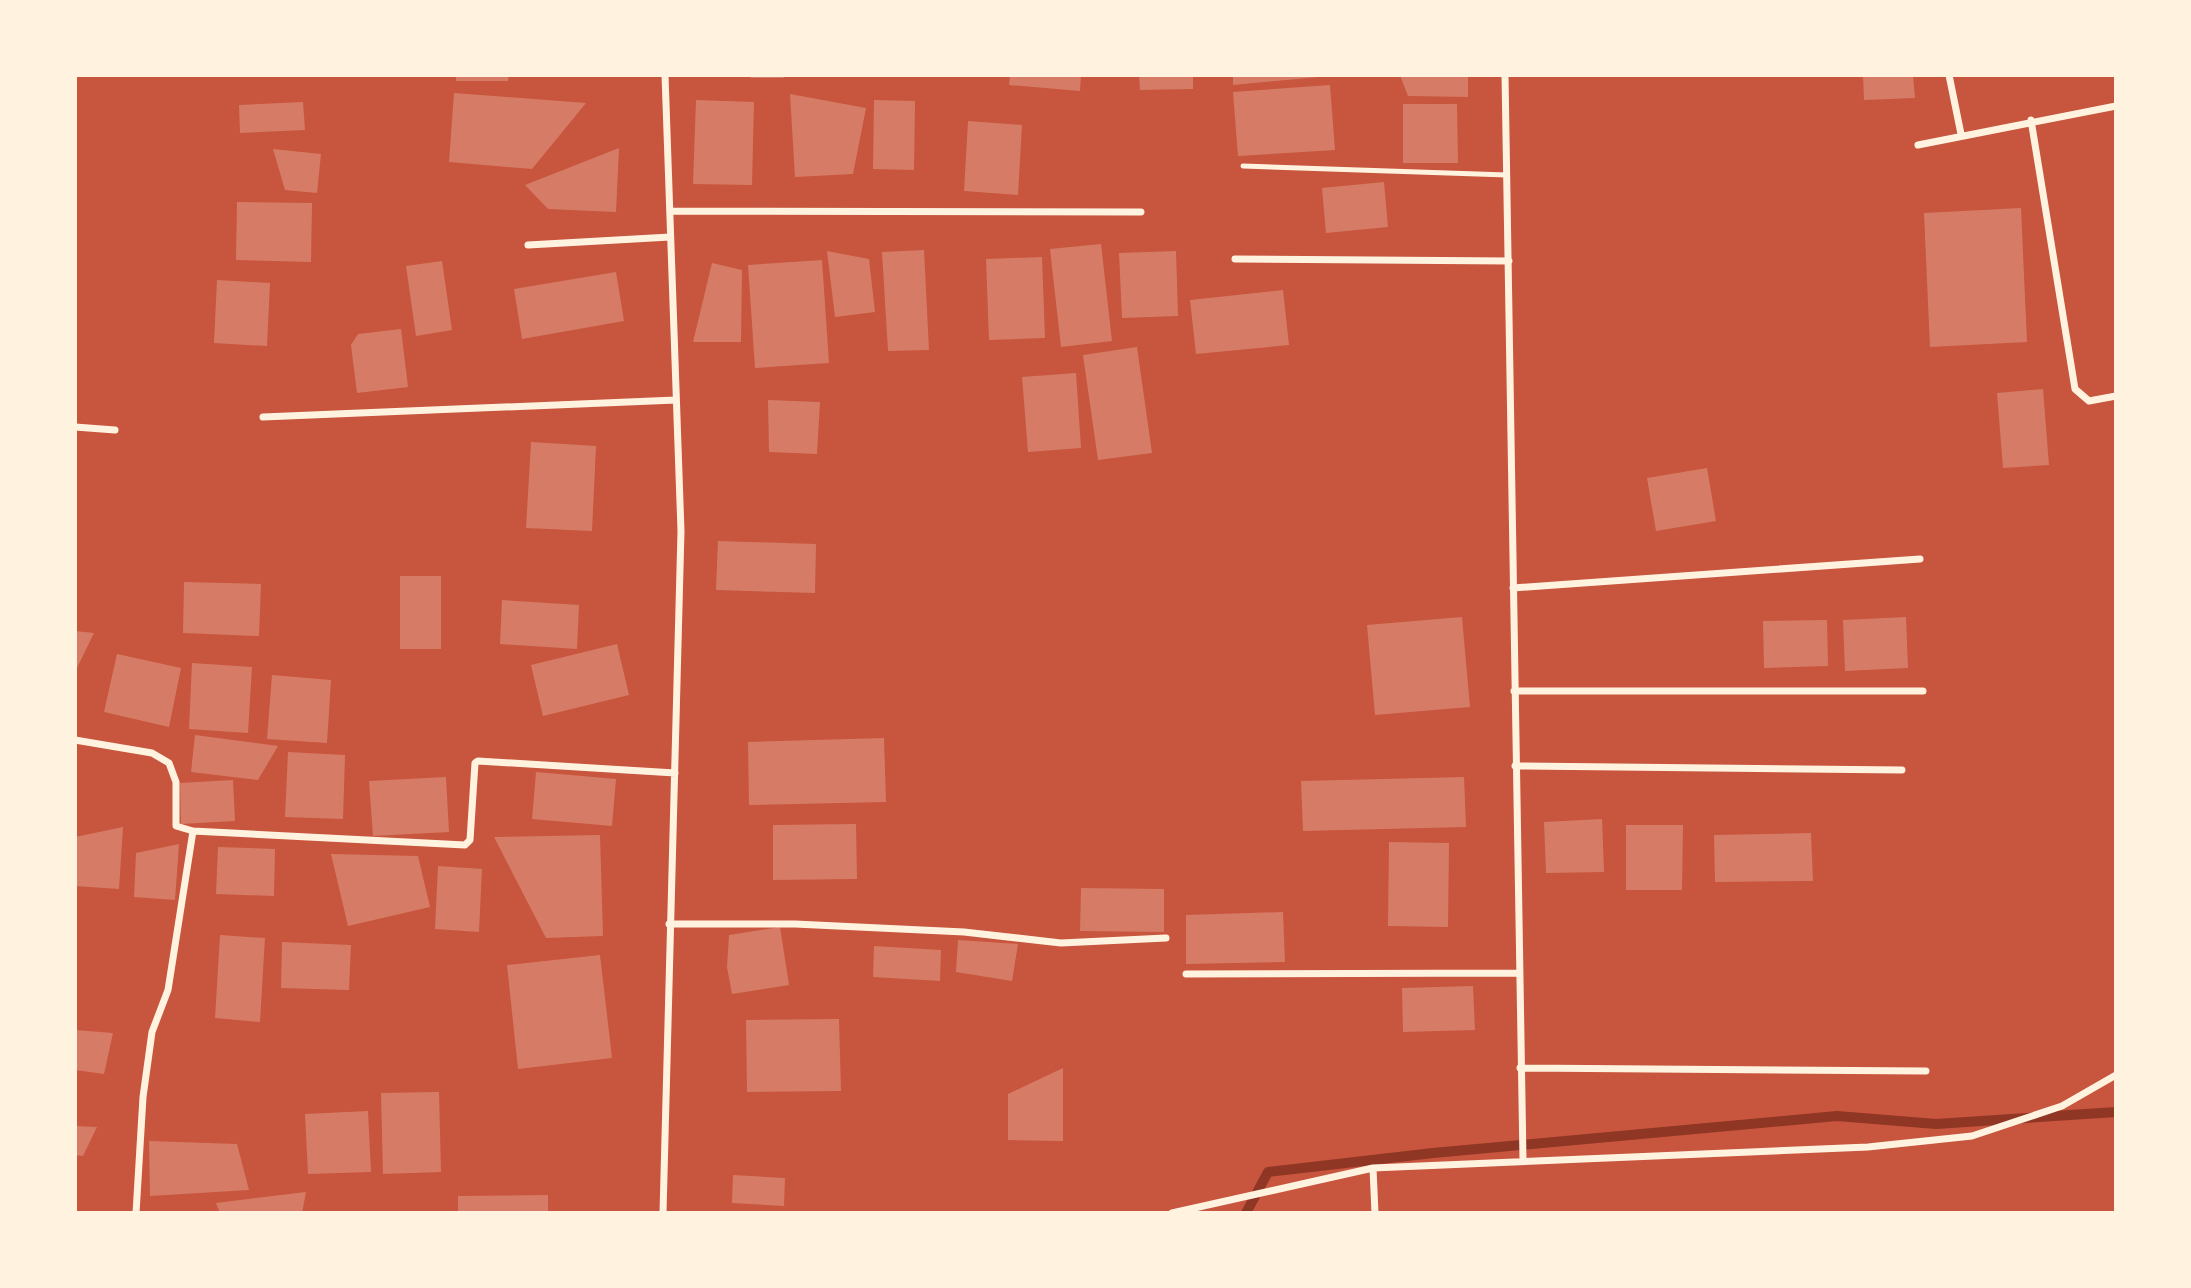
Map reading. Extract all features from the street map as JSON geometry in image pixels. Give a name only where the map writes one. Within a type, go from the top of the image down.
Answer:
[{"type":"street","points":[[663,1213],[681,531],[664,75]]},
{"type":"street","points":[[1505,75],[1523,1160]]},
{"type":"street","points":[[1949,75],[1961,134]]},
{"type":"street","points":[[1918,145],[2031,120],[2116,106]]},
{"type":"street","points":[[2031,120],[2075,389],[2090,401],[2116,396]]},
{"type":"street","points":[[670,211],[1141,212]]},
{"type":"street","points":[[528,245],[670,237]]},
{"type":"street","points":[[1235,259],[1510,261]]},
{"type":"street","points":[[263,417],[676,400]]},
{"type":"street","points":[[75,427],[115,430]]},
{"type":"street","points":[[1513,588],[1920,559]]},
{"type":"street","points":[[1514,691],[1923,691]]},
{"type":"street","points":[[75,740],[152,753],[169,763],[176,782],[176,826],[193,831],[465,845],[470,840],[475,763],[478,761],[675,773]]},
{"type":"street","points":[[1515,766],[1902,769]]},
{"type":"street","points":[[136,1213],[143,1097],[152,1032],[168,990],[193,831]]},
{"type":"street","points":[[669,924],[795,924],[964,932],[1061,943],[1166,938]]},
{"type":"street","points":[[1186,974],[1518,973]]},
{"type":"street","points":[[1520,1068],[1926,1071]]},
{"type":"street","points":[[1172,1213],[1236,1201],[1373,1168],[1868,1147],[1972,1136],[2062,1106],[2116,1075]]},
{"type":"street","points":[[1373,1168],[1375,1213]]},
{"type":"lane","points":[[1244,166],[1507,175]]},
{"type":"building","points":[[456,75],[509,75],[508,81],[456,81]]},
{"type":"building","points":[[751,75],[783,75],[784,78],[751,78]]},
{"type":"building","points":[[1010,75],[1081,75],[1080,91],[1009,85]]},
{"type":"building","points":[[1139,75],[1193,75],[1193,89],[1140,90]]},
{"type":"building","points":[[1233,75],[1319,75],[1319,77],[1233,85]]},
{"type":"building","points":[[1400,75],[1468,75],[1468,97],[1408,96]]},
{"type":"building","points":[[1863,75],[1913,75],[1915,98],[1864,100]]},
{"type":"building","points":[[1330,85],[1335,150],[1238,156],[1233,92]]},
{"type":"building","points":[[454,93],[586,103],[532,169],[449,162]]},
{"type":"building","points":[[790,94],[866,108],[853,174],[795,177]]},
{"type":"building","points":[[696,100],[754,102],[752,185],[693,184]]},
{"type":"building","points":[[874,100],[915,101],[914,170],[873,169]]},
{"type":"building","points":[[303,102],[305,130],[240,133],[239,105]]},
{"type":"building","points":[[1403,104],[1457,104],[1458,163],[1403,163]]},
{"type":"building","points":[[968,121],[1022,125],[1018,195],[964,191]]},
{"type":"building","points":[[619,148],[616,212],[548,209],[525,185]]},
{"type":"building","points":[[273,149],[321,154],[317,193],[285,190]]},
{"type":"building","points":[[1384,182],[1388,227],[1326,233],[1322,188]]},
{"type":"building","points":[[237,202],[312,203],[311,262],[236,260]]},
{"type":"building","points":[[2021,208],[2027,342],[1930,347],[1924,213]]},
{"type":"building","points":[[1101,244],[1112,341],[1061,347],[1050,249]]},
{"type":"building","points":[[924,250],[929,350],[888,351],[882,252]]},
{"type":"building","points":[[827,251],[869,259],[875,312],[835,317]]},
{"type":"building","points":[[1176,251],[1178,316],[1122,318],[1119,253]]},
{"type":"building","points":[[1042,257],[1045,338],[989,340],[986,259]]},
{"type":"building","points":[[822,260],[829,363],[755,368],[748,265]]},
{"type":"building","points":[[442,261],[452,330],[416,336],[406,266]]},
{"type":"building","points":[[712,263],[742,270],[741,342],[693,342]]},
{"type":"building","points":[[616,272],[624,321],[522,339],[514,289]]},
{"type":"building","points":[[217,280],[270,283],[267,346],[214,343]]},
{"type":"building","points":[[1283,290],[1289,345],[1196,354],[1190,300]]},
{"type":"building","points":[[401,329],[408,387],[357,393],[351,345],[358,334]]},
{"type":"building","points":[[1137,347],[1152,453],[1098,460],[1083,355]]},
{"type":"building","points":[[1076,373],[1081,448],[1028,452],[1022,377]]},
{"type":"building","points":[[2043,389],[2049,465],[2003,468],[1997,393]]},
{"type":"building","points":[[768,400],[820,402],[817,454],[769,452]]},
{"type":"building","points":[[531,442],[596,446],[592,531],[526,528]]},
{"type":"building","points":[[1707,468],[1716,521],[1656,531],[1647,478]]},
{"type":"building","points":[[718,541],[816,544],[815,593],[716,590]]},
{"type":"building","points":[[400,576],[441,576],[441,649],[400,649]]},
{"type":"building","points":[[184,582],[261,584],[259,636],[183,633]]},
{"type":"building","points":[[502,600],[579,605],[577,649],[500,644]]},
{"type":"building","points":[[1462,617],[1470,707],[1375,715],[1367,625]]},
{"type":"building","points":[[1906,617],[1908,668],[1845,671],[1843,620]]},
{"type":"building","points":[[1827,620],[1828,666],[1764,668],[1763,621]]},
{"type":"building","points":[[75,631],[94,633],[75,672]]},
{"type":"building","points":[[617,644],[629,695],[543,716],[531,665]]},
{"type":"building","points":[[117,654],[181,668],[169,727],[104,712]]},
{"type":"building","points":[[192,663],[252,667],[248,733],[189,729]]},
{"type":"building","points":[[272,675],[331,680],[327,743],[267,739]]},
{"type":"building","points":[[195,735],[278,746],[258,780],[191,772]]},
{"type":"building","points":[[884,738],[886,802],[749,805],[748,742]]},
{"type":"building","points":[[288,752],[345,755],[343,819],[285,817]]},
{"type":"building","points":[[536,772],[616,779],[612,826],[532,819]]},
{"type":"building","points":[[446,777],[449,832],[373,836],[369,781]]},
{"type":"building","points":[[1464,777],[1466,827],[1303,831],[1301,781]]},
{"type":"building","points":[[233,780],[235,821],[181,824],[180,783]]},
{"type":"building","points":[[1602,819],[1604,872],[1546,873],[1544,822]]},
{"type":"building","points":[[856,824],[857,879],[773,880],[773,825]]},
{"type":"building","points":[[1626,825],[1683,825],[1682,890],[1626,890]]},
{"type":"building","points":[[123,827],[119,889],[75,886],[75,837]]},
{"type":"building","points":[[1811,833],[1813,881],[1715,882],[1714,835]]},
{"type":"building","points":[[600,835],[603,936],[546,938],[494,837]]},
{"type":"building","points":[[1389,842],[1449,843],[1448,927],[1388,926]]},
{"type":"building","points":[[179,844],[175,900],[134,897],[136,853]]},
{"type":"building","points":[[218,847],[275,849],[274,896],[216,894]]},
{"type":"building","points":[[331,854],[418,856],[430,907],[348,926]]},
{"type":"building","points":[[438,866],[482,869],[479,932],[435,929]]},
{"type":"building","points":[[1081,888],[1164,889],[1164,932],[1080,931]]},
{"type":"building","points":[[1283,912],[1285,962],[1186,964],[1186,915]]},
{"type":"building","points":[[780,927],[789,985],[732,994],[727,967],[729,935]]},
{"type":"building","points":[[220,935],[265,938],[260,1022],[215,1018]]},
{"type":"building","points":[[958,940],[1018,944],[1012,981],[956,972]]},
{"type":"building","points":[[282,942],[351,945],[349,990],[281,988]]},
{"type":"building","points":[[874,946],[941,950],[940,981],[873,977]]},
{"type":"building","points":[[600,955],[612,1058],[518,1069],[507,965]]},
{"type":"building","points":[[1473,986],[1475,1030],[1403,1032],[1402,988]]},
{"type":"building","points":[[839,1019],[841,1091],[747,1092],[746,1020]]},
{"type":"building","points":[[75,1030],[113,1033],[104,1074],[75,1070]]},
{"type":"building","points":[[1063,1068],[1063,1141],[1008,1140],[1008,1094]]},
{"type":"building","points":[[439,1092],[441,1172],[383,1174],[381,1093]]},
{"type":"building","points":[[368,1111],[371,1172],[308,1174],[305,1114]]},
{"type":"building","points":[[75,1126],[97,1127],[83,1156],[75,1155]]},
{"type":"building","points":[[149,1141],[237,1144],[249,1190],[150,1196]]},
{"type":"building","points":[[733,1175],[785,1178],[784,1206],[732,1203]]},
{"type":"building","points":[[306,1192],[302,1213],[220,1213],[216,1203]]},
{"type":"building","points":[[548,1195],[548,1213],[458,1213],[458,1196]]},
{"type":"waterway","points":[[1246,1213],[1268,1172],[1433,1153],[1837,1116],[1936,1124],[2116,1112]]}]
